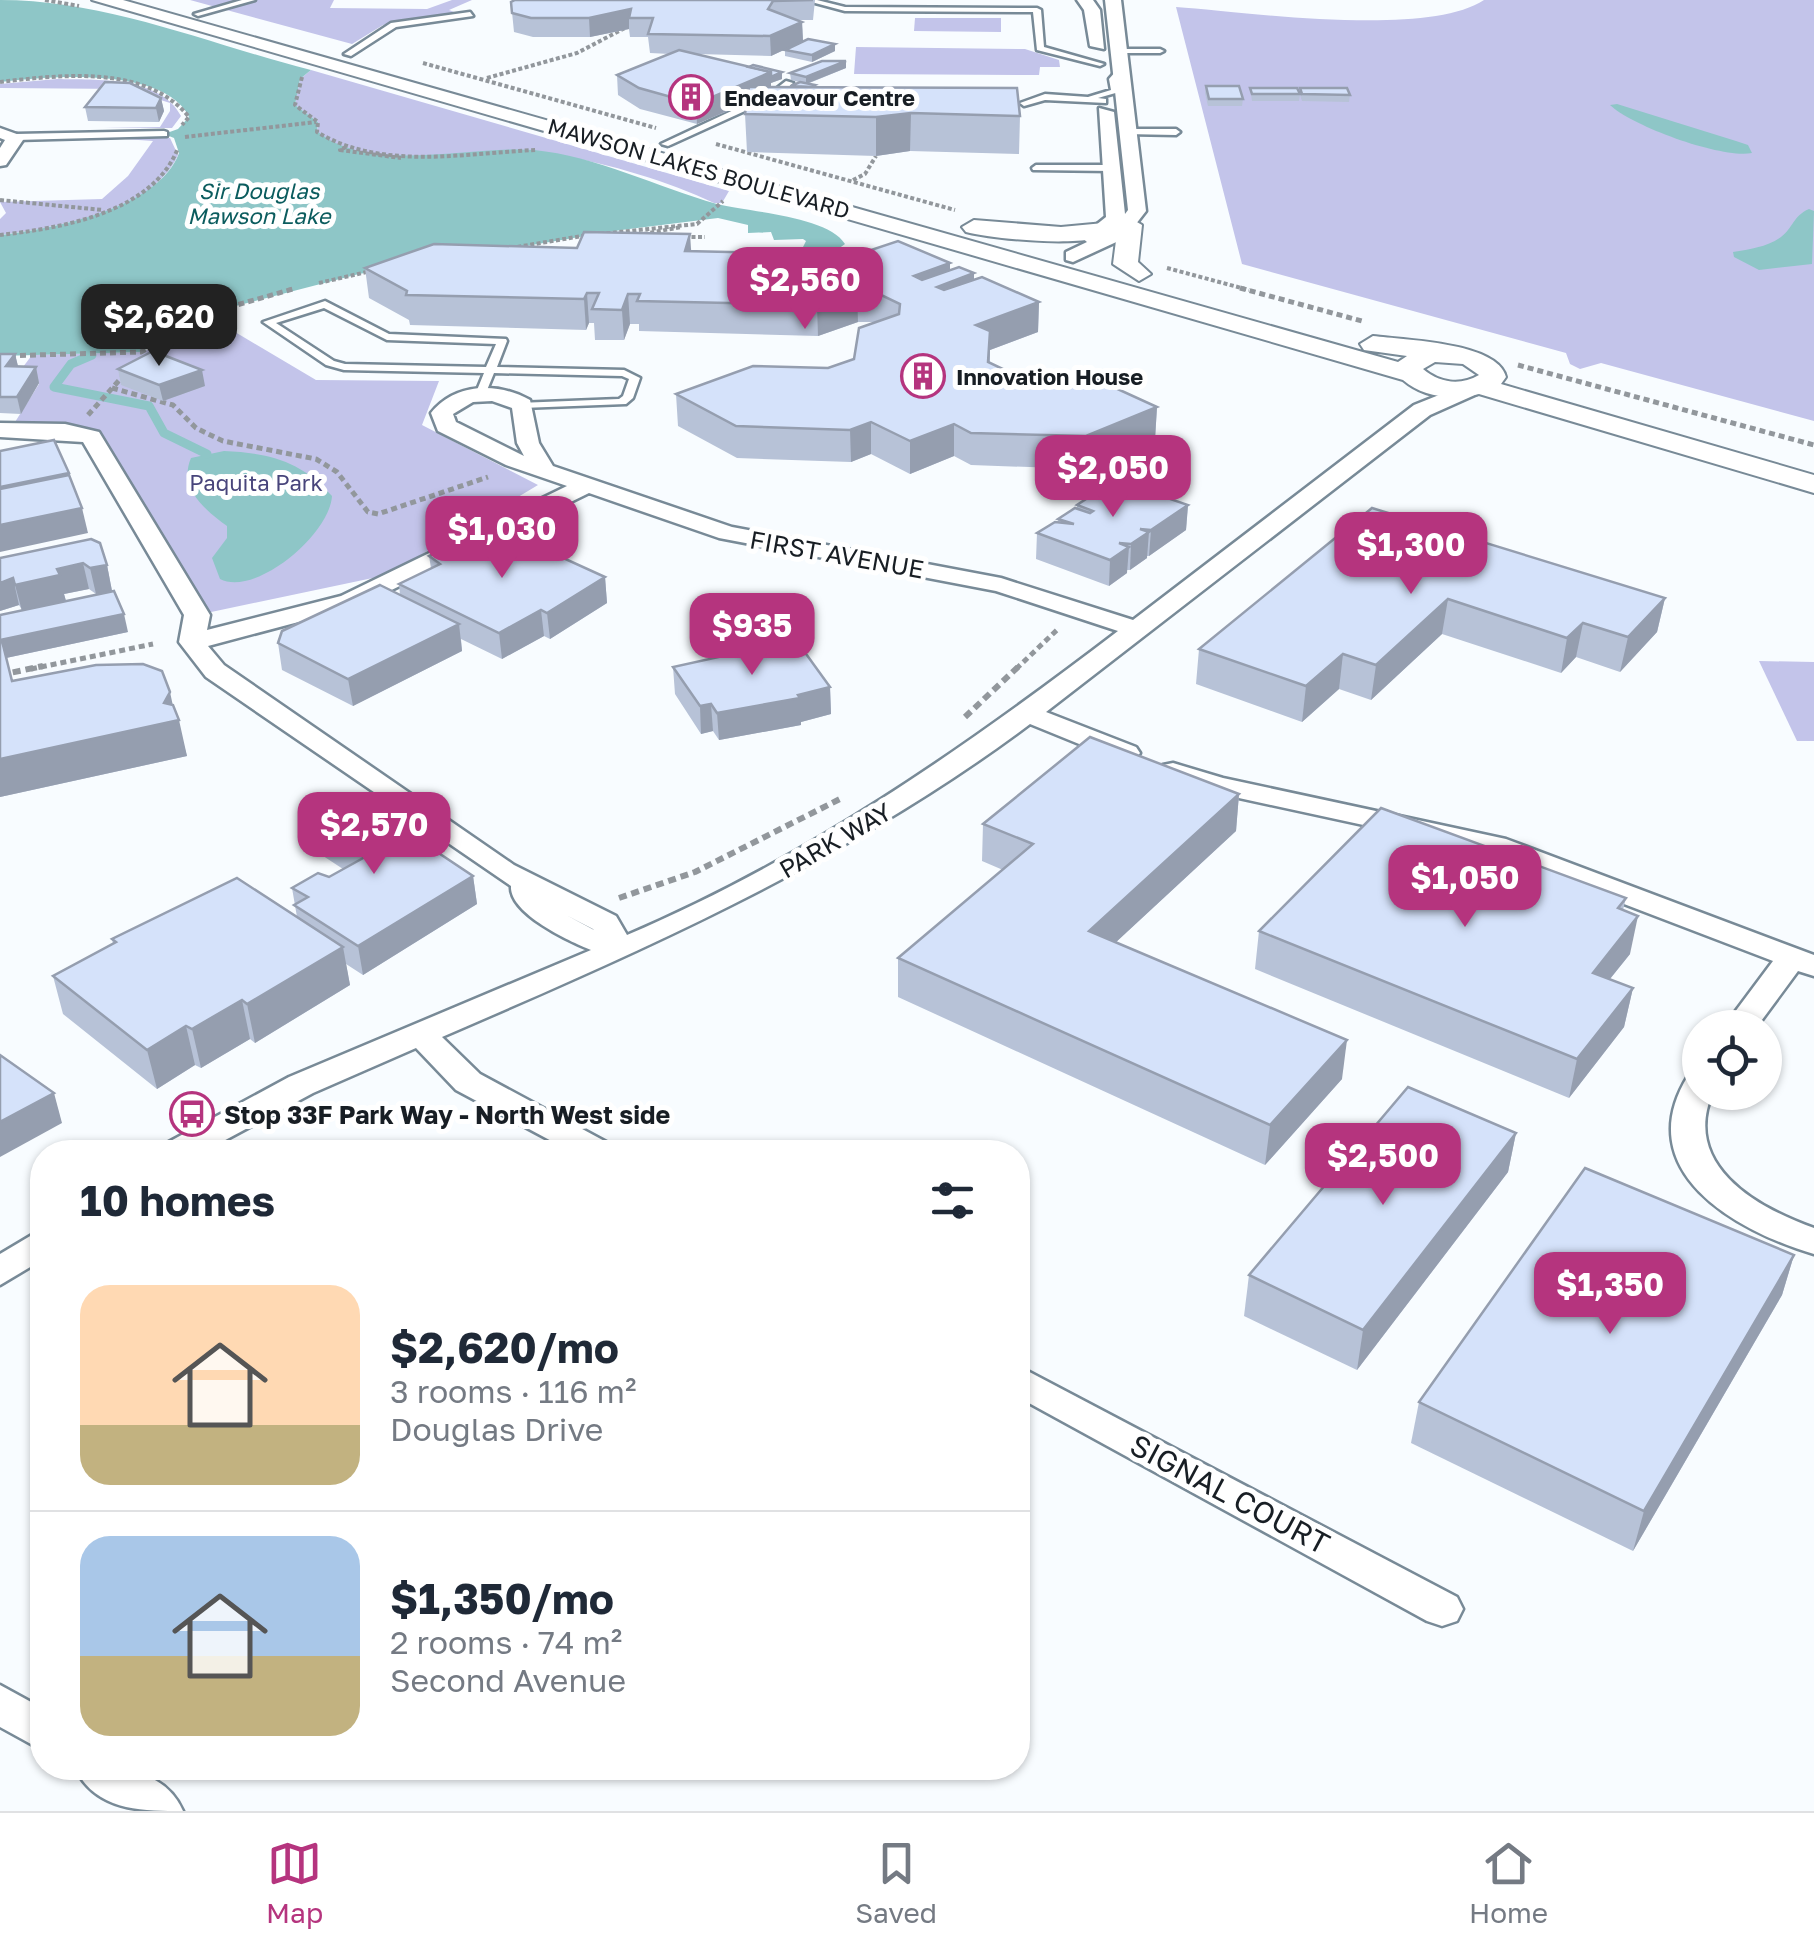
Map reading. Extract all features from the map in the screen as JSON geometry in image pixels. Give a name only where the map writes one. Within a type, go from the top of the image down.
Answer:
[{"type":"street","name":"MAWSON LAKES BOULEVARD","points":[[91,3],[1062,262],[1139,274],[1336,336],[1469,357],[1479,380],[1440,388],[1412,376],[1062,262],[947,223],[154,0]]},
{"type":"street","points":[[1062,262],[1076,245],[1116,219],[1100,95],[1100,64],[1092,10],[1086,0]]},
{"type":"street","points":[[1113,0],[1116,49],[1138,198],[1125,264],[1139,274]]},
{"type":"street","points":[[0,161],[8,135]]},
{"type":"street","points":[[947,223],[1028,233],[1104,230]]},
{"type":"street","points":[[1062,262],[1130,225]]},
{"type":"street","points":[[1422,410],[1411,362],[1442,353]]},
{"type":"street","points":[[1479,380],[1814,461]]},
{"type":"street","points":[[1479,380],[1814,484]]},
{"type":"street","name":"PARK WAY","points":[[199,1140],[301,1085],[620,950],[788,868],[852,832],[1026,714],[1422,410],[1479,380]]},
{"type":"street","points":[[480,395],[505,396],[522,405],[528,443],[542,467]]},
{"type":"street","name":"FIRST AVENUE","points":[[480,395],[448,406],[442,413],[446,426],[514,460],[727,533],[1001,585],[1136,629]]},
{"type":"street","points":[[0,430],[65,431],[91,437],[196,615],[192,642],[231,686],[504,872],[563,929],[620,950]]},
{"type":"street","points":[[192,642],[350,601],[590,484]]},
{"type":"street","points":[[1026,714],[1216,785],[1496,845],[1803,962],[1756,1010]]},
{"type":"street","points":[[420,1033],[468,1082],[576,1140]]},
{"type":"street","points":[[1687,1110],[1683,1124],[1687,1147],[1699,1169],[1735,1205],[1814,1241]]},
{"type":"street","points":[[0,1272],[30,1251]]},
{"type":"street","name":"SIGNAL COURT","points":[[1030,1386],[1442,1609]]},
{"type":"street","points":[[0,1704],[30,1723]]},
{"type":"street","points":[[116,1780],[161,1811]]},
{"type":"lane","points":[[198,14],[251,0]]},
{"type":"lane","points":[[808,0],[845,9],[1037,10]]},
{"type":"lane","points":[[822,3],[846,0]]},
{"type":"lane","points":[[1023,0],[1038,0],[1040,48],[1100,64]]},
{"type":"lane","points":[[348,54],[394,25],[470,14]]},
{"type":"lane","points":[[1116,49],[1160,49]]},
{"type":"lane","points":[[1024,103],[1045,97],[1114,92],[1113,78],[1120,72]]},
{"type":"lane","points":[[665,144],[776,94],[788,84]]},
{"type":"lane","points":[[1040,84],[1041,90],[1050,93],[1100,95]]},
{"type":"lane","points":[[1128,130],[1176,130]]},
{"type":"lane","points":[[8,135],[168,136]]},
{"type":"lane","points":[[1036,168],[1112,168]]},
{"type":"lane","points":[[480,395],[488,369],[502,341],[387,336],[326,304],[294,310],[268,322],[330,363],[344,367],[488,369],[624,373],[635,378],[628,398],[622,402],[522,405]]},
{"type":"path","points":[[45,0],[91,3]]},
{"type":"path","points":[[486,78],[584,53],[609,42],[625,28]]},
{"type":"path","points":[[311,70],[300,79],[295,105],[318,122]]},
{"type":"path","points":[[168,136],[318,122]]},
{"type":"path","points":[[318,122],[317,132],[327,140],[347,146],[340,150],[400,158],[534,150]]},
{"type":"path","points":[[852,181],[865,174],[876,156]]},
{"type":"path","points":[[0,200],[106,210]]},
{"type":"path","points":[[705,237],[644,236],[697,224],[722,203]]},
{"type":"path","points":[[498,250],[622,230],[697,224]]},
{"type":"path","points":[[136,363],[141,352],[154,341],[212,312],[378,270]]},
{"type":"path","points":[[142,321],[121,337],[154,341]]},
{"type":"path","points":[[0,356],[141,352]]},
{"type":"path","points":[[97,403],[126,374]]},
{"type":"path","points":[[112,388],[174,405],[196,428],[224,441],[290,450],[316,460],[337,472],[368,512],[378,514],[488,478],[514,460]]},
{"type":"path","points":[[963,720],[1066,622]]},
{"type":"path","points":[[0,675],[153,644]]},
{"type":"path","points":[[604,905],[696,872],[844,797]]},
{"type":"green space","points":[[190,0],[334,0],[330,8],[427,9],[452,0],[472,0],[449,10],[459,14],[383,25],[352,44]]},
{"type":"green space","points":[[1484,0],[1814,0],[1814,421],[1601,363],[1580,369],[1570,364],[1566,353],[1242,264],[1176,7],[1380,20],[1422,18],[1457,11]]},
{"type":"green space","points":[[915,18],[1001,18],[1001,32],[914,31]]},
{"type":"green space","points":[[856,47],[1025,49],[1059,60],[1060,67],[1040,67],[1039,75],[854,74]]},
{"type":"green space","points":[[311,70],[729,191],[722,203],[714,203],[638,174],[559,155],[500,152],[400,156],[340,146],[317,132],[318,122],[295,105],[300,79]]},
{"type":"green space","points":[[57,79],[143,87],[158,93],[171,103],[181,116],[172,128],[103,128],[160,127],[170,111],[170,103],[127,89],[0,88],[0,84]]},
{"type":"green space","points":[[96,137],[170,138],[178,155],[166,174],[125,203],[73,221],[0,235],[0,219],[6,213],[0,202],[102,199],[128,176],[153,141]]},
{"type":"green space","name":"Paquita Park","points":[[225,326],[316,380],[439,381],[422,425],[538,485],[387,575],[197,615],[95,443],[10,430],[39,384],[11,383],[32,355],[141,352]]},
{"type":"green space","points":[[1759,661],[1814,662],[1814,741],[1797,741]]},
{"type":"water","name":"Sir Douglas Mawson Lake","points":[[0,0],[80,7],[119,15],[311,70],[300,79],[295,105],[318,122],[317,131],[338,144],[364,152],[557,153],[717,204],[805,221],[836,235],[845,244],[838,249],[802,249],[806,241],[803,239],[774,240],[771,232],[748,233],[748,225],[718,218],[621,230],[359,274],[212,312],[141,352],[0,356],[0,235],[47,228],[101,213],[150,189],[168,172],[179,153],[174,138],[164,134],[178,129],[189,117],[176,101],[156,89],[131,82],[75,77],[0,82]]},
{"type":"water","points":[[1610,105],[1748,145],[1752,153],[1720,151],[1678,139],[1637,122]]},
{"type":"water","points":[[1809,209],[1814,211],[1812,264],[1759,270],[1734,257],[1733,252],[1781,237]]},
{"type":"water","points":[[224,451],[284,461],[309,474],[332,496],[319,528],[305,544],[271,571],[235,582],[220,579],[212,558],[227,538],[227,526],[196,497],[188,479],[191,458]]},
{"type":"building","points":[[813,0],[773,1],[768,9],[802,22],[770,36],[648,34],[653,18],[629,18],[631,9],[589,18],[531,18],[512,13],[511,2]]},
{"type":"building","points":[[808,39],[835,44],[812,55],[785,50]]},
{"type":"building","points":[[679,50],[771,72],[696,104],[639,88],[617,75]]},
{"type":"building","points":[[822,61],[846,61],[806,77],[790,73]]},
{"type":"building","points":[[749,67],[782,72],[771,77],[771,72]]},
{"type":"building","points":[[105,82],[130,83],[161,98],[156,108],[85,107]]},
{"type":"building","points":[[800,82],[815,85],[791,86]]},
{"type":"building","points":[[1206,86],[1239,86],[1243,99],[1209,99]]},
{"type":"building","points":[[749,87],[1017,88],[1020,116],[745,114]]},
{"type":"building","points":[[1250,88],[1297,88],[1300,94],[1252,94]]},
{"type":"building","points":[[1300,88],[1347,88],[1350,95],[1302,94]]},
{"type":"building","points":[[584,232],[690,234],[685,251],[817,254],[835,262],[898,241],[950,263],[914,276],[922,280],[959,267],[974,273],[937,287],[944,290],[982,277],[1039,302],[976,325],[990,331],[988,362],[1011,373],[1087,375],[1157,407],[1086,436],[971,433],[954,424],[910,441],[871,422],[850,430],[736,426],[676,394],[753,366],[828,368],[854,359],[859,328],[899,314],[900,304],[875,292],[857,291],[817,305],[637,301],[640,294],[628,294],[622,310],[592,309],[599,293],[587,293],[584,299],[406,295],[407,291],[365,268],[434,244],[577,248]]},
{"type":"building","points":[[153,351],[202,370],[159,385],[118,369]]},
{"type":"building","points":[[0,354],[15,354],[6,366],[36,367],[17,397],[0,397]]},
{"type":"building","points":[[54,440],[69,473],[0,487],[0,451]]},
{"type":"building","points":[[69,475],[82,508],[0,525],[0,489]]},
{"type":"building","points":[[1115,480],[1188,505],[1151,530],[1140,529],[1149,532],[1131,544],[1119,543],[1129,547],[1110,560],[1037,533],[1055,522],[1074,524],[1058,519],[1075,508],[1093,511],[1077,505]]},
{"type":"building","points":[[1372,508],[1665,598],[1628,637],[1583,623],[1567,638],[1448,599],[1376,665],[1343,654],[1306,686],[1199,649]]},
{"type":"building","points":[[506,532],[605,577],[547,613],[541,610],[499,633],[399,584],[440,564],[429,556],[451,546],[466,552]]},
{"type":"building","points":[[91,539],[100,543],[107,565],[90,568],[83,563],[57,569],[60,575],[15,585],[13,578],[0,583],[0,558]]},
{"type":"building","points":[[380,585],[459,624],[348,679],[278,643],[282,631]]},
{"type":"building","points":[[114,591],[124,614],[0,640],[0,615]]},
{"type":"building","points":[[796,640],[830,687],[798,695],[800,698],[717,713],[711,704],[700,706],[673,667]]},
{"type":"building","points":[[0,641],[12,681],[96,665],[143,664],[162,671],[170,692],[164,703],[173,705],[179,720],[0,759]]},
{"type":"building","points":[[1090,737],[1239,794],[1089,931],[1347,1040],[1270,1125],[898,958],[1033,844],[983,824]]},
{"type":"building","points":[[342,801],[406,836],[391,845],[396,848],[416,838],[473,876],[358,946],[294,905],[308,897],[292,888],[318,873],[329,877],[365,857],[306,820]]},
{"type":"building","points":[[1381,808],[1626,898],[1618,908],[1638,916],[1593,973],[1633,988],[1577,1059],[1259,931]]},
{"type":"building","points":[[237,878],[343,947],[247,1004],[242,1000],[192,1029],[186,1026],[147,1050],[53,976],[116,942],[112,939]]},
{"type":"building","points":[[0,1055],[54,1093],[0,1122]]},
{"type":"building","points":[[1408,1087],[1516,1133],[1363,1330],[1249,1275]]},
{"type":"building","points":[[1585,1168],[1794,1255],[1644,1511],[1419,1402]]},
{"type":"waterway","points":[[824,266],[838,260],[823,257],[836,252],[834,248]]},
{"type":"waterway","points":[[92,355],[71,364],[54,387],[149,406],[164,433],[207,454]]},
{"type":"place","name":"Endeavour Centre","points":[[691,97]]},
{"type":"place","name":"Innovation House","points":[[923,376]]},
{"type":"place","name":"Stop 33F Park Way - North West side","points":[[192,1114]]}]
